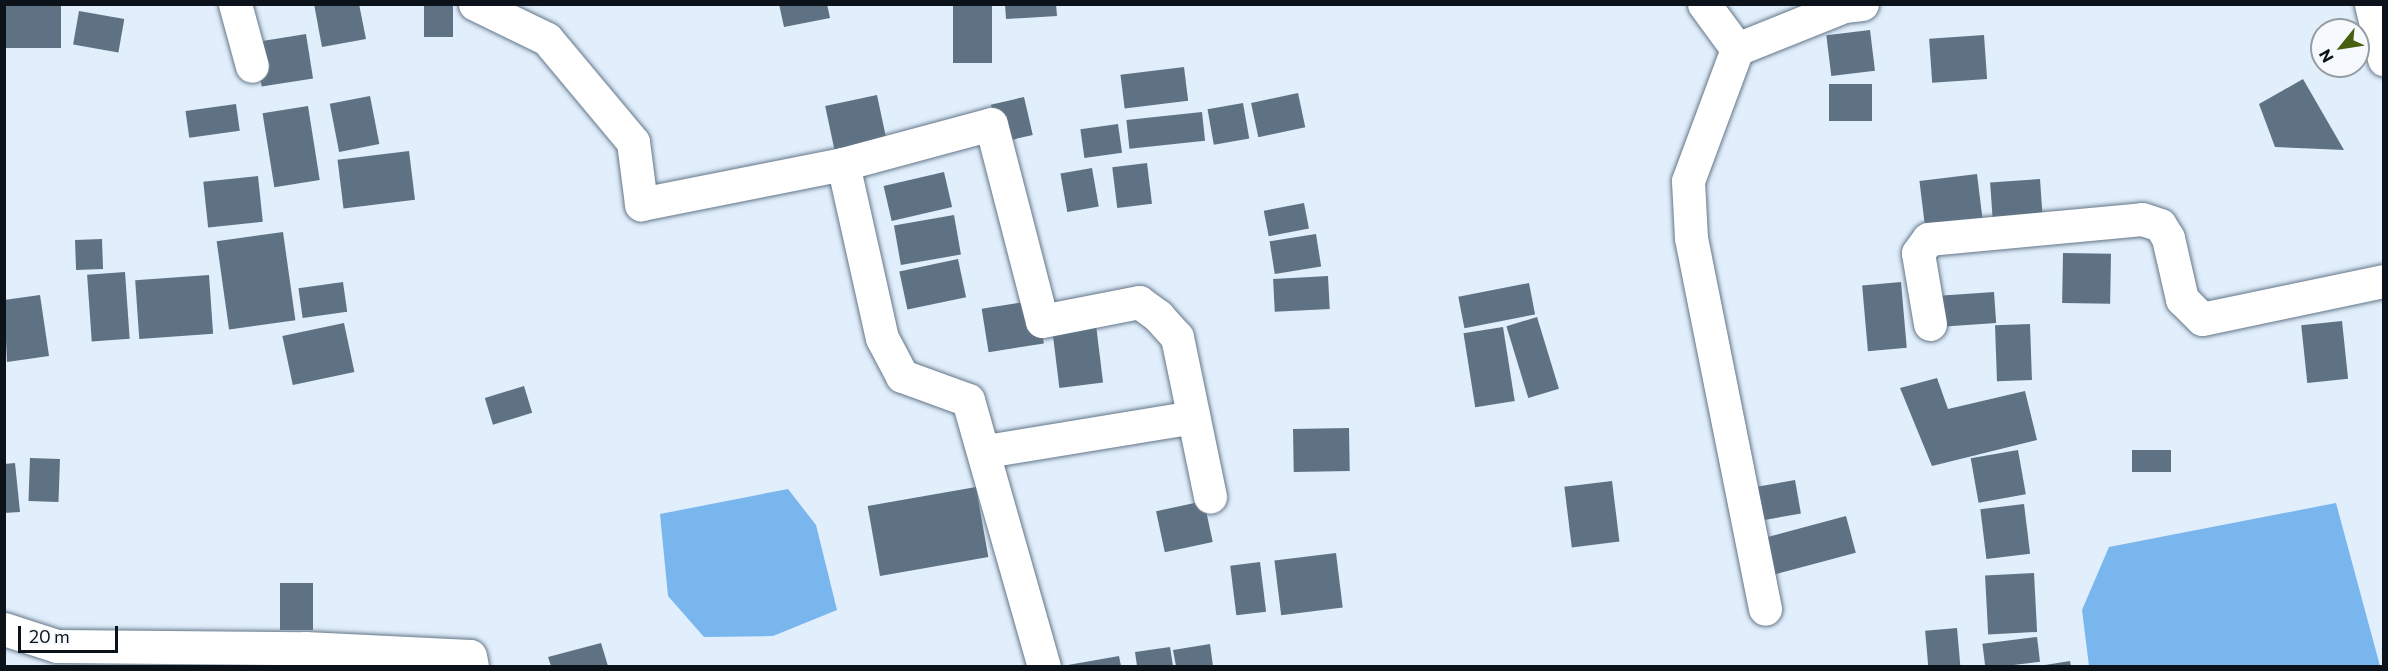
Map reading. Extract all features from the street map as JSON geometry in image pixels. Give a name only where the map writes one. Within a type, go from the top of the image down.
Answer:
[{"type":"street","points":[[235,4],[252,66]]},
{"type":"street","points":[[475,4],[547,39],[633,142],[641,204],[843,164],[991,124],[1042,321],[1139,302],[1177,337],[1210,497]]},
{"type":"street","points":[[1704,4],[1737,50]]},
{"type":"street","points":[[1765,609],[1691,238],[1688,181],[1737,50],[1844,6],[1863,4]]},
{"type":"street","points":[[2371,4],[2384,59]]},
{"type":"street","points":[[843,164],[882,338],[902,376],[968,400],[986,451],[1020,596],[1044,666]]},
{"type":"street","points":[[1930,324],[1918,253],[1928,239],[2130,220],[2160,225],[2168,238],[2182,299],[2202,319],[2384,281]]},
{"type":"street","points":[[986,451],[1193,417]]},
{"type":"street","points":[[4,629],[57,646],[340,650],[470,656],[472,666]]},
{"type":"water","points":[[788,489],[816,525],[837,610],[773,636],[704,637],[668,596],[660,514]]},
{"type":"water","points":[[2336,503],[2380,666],[2089,666],[2082,610],[2109,547]]},
{"type":"building","points":[[4,4],[61,4],[61,48],[4,48]]},
{"type":"building","points":[[314,4],[359,4],[366,39],[322,47]]},
{"type":"building","points":[[424,4],[453,4],[453,37],[424,37]]},
{"type":"building","points":[[779,4],[827,4],[830,18],[784,27]]},
{"type":"building","points":[[953,4],[992,4],[992,63],[953,63]]},
{"type":"building","points":[[1005,4],[1056,4],[1057,16],[1006,19]]},
{"type":"building","points":[[79,11],[124,19],[118,52],[73,44]]},
{"type":"building","points":[[1870,30],[1875,71],[1831,76],[1826,35]]},
{"type":"building","points":[[306,34],[313,78],[262,87],[255,42]]},
{"type":"building","points":[[1984,35],[1987,79],[1932,83],[1929,39]]},
{"type":"building","points":[[1184,67],[1188,101],[1125,109],[1120,75]]},
{"type":"building","points":[[2303,79],[2344,150],[2275,147],[2259,104]]},
{"type":"building","points":[[1829,84],[1872,84],[1872,121],[1829,121]]},
{"type":"building","points":[[1298,93],[1305,127],[1258,137],[1251,103]]},
{"type":"building","points":[[877,95],[887,143],[835,154],[825,106]]},
{"type":"building","points":[[370,96],[379,144],[339,152],[330,104]]},
{"type":"building","points":[[1024,97],[1033,135],[1000,143],[991,105]]},
{"type":"building","points":[[1243,103],[1249,138],[1214,145],[1208,109]]},
{"type":"building","points":[[236,104],[240,131],[189,138],[185,111]]},
{"type":"building","points":[[308,106],[320,180],[274,187],[263,113]]},
{"type":"building","points":[[1202,112],[1205,141],[1129,149],[1126,120]]},
{"type":"building","points":[[1118,124],[1122,153],[1084,158],[1080,129]]},
{"type":"building","points":[[409,151],[415,200],[344,208],[338,160]]},
{"type":"building","points":[[1147,163],[1152,204],[1117,208],[1112,167]]},
{"type":"building","points":[[1092,168],[1099,206],[1067,212],[1060,174]]},
{"type":"building","points":[[944,172],[952,207],[892,221],[884,186]]},
{"type":"building","points":[[1977,174],[1983,225],[1926,232],[1919,181]]},
{"type":"building","points":[[258,176],[263,222],[208,227],[203,182]]},
{"type":"building","points":[[2040,179],[2043,223],[1993,226],[1990,182]]},
{"type":"building","points":[[1304,203],[1309,229],[1269,236],[1264,211]]},
{"type":"building","points":[[954,215],[961,254],[901,265],[894,226]]},
{"type":"building","points":[[283,232],[295,320],[229,329],[217,241]]},
{"type":"building","points":[[1316,234],[1321,267],[1275,274],[1270,241]]},
{"type":"building","points":[[102,239],[103,269],[76,270],[75,240]]},
{"type":"building","points":[[2063,253],[2111,254],[2110,304],[2062,303]]},
{"type":"building","points":[[958,259],[966,297],[907,310],[899,271]]},
{"type":"building","points":[[125,272],[130,339],[92,341],[87,275]]},
{"type":"building","points":[[209,275],[213,334],[139,339],[135,280]]},
{"type":"building","points":[[1328,276],[1330,309],[1275,312],[1273,279]]},
{"type":"building","points":[[343,282],[347,312],[303,318],[298,288]]},
{"type":"building","points":[[1901,282],[1907,348],[1868,351],[1862,285]]},
{"type":"building","points":[[1529,283],[1535,314],[1464,328],[1458,297]]},
{"type":"building","points":[[1994,292],[1996,323],[1941,327],[1939,296]]},
{"type":"building","points":[[40,295],[49,356],[7,362],[4,300]]},
{"type":"building","points":[[1037,300],[1044,343],[989,352],[982,309]]},
{"type":"building","points":[[1537,317],[1559,389],[1528,398],[1506,326]]},
{"type":"building","points":[[2342,321],[2348,379],[2307,383],[2301,325]]},
{"type":"building","points":[[344,323],[354,372],[293,385],[282,336]]},
{"type":"building","points":[[2030,324],[2032,380],[1997,381],[1995,325]]},
{"type":"building","points":[[1096,325],[1103,383],[1059,388],[1052,330]]},
{"type":"building","points":[[1503,327],[1515,401],[1475,407],[1463,333]]},
{"type":"building","points":[[1937,378],[1948,409],[2025,391],[2037,440],[1932,466],[1900,388]]},
{"type":"building","points":[[524,386],[532,413],[493,425],[485,398]]},
{"type":"building","points":[[1349,428],[1350,471],[1294,472],[1293,429]]},
{"type":"building","points":[[2018,450],[2026,494],[1979,503],[1971,458]]},
{"type":"building","points":[[2132,450],[2171,450],[2171,472],[2132,472]]},
{"type":"building","points":[[30,458],[60,459],[58,502],[28,501]]},
{"type":"building","points":[[15,463],[20,512],[4,513],[4,464]]},
{"type":"building","points":[[1795,480],[1801,513],[1755,522],[1749,488]]},
{"type":"building","points":[[1612,481],[1619,542],[1572,547],[1564,487]]},
{"type":"building","points":[[976,487],[988,557],[880,576],[868,506]]},
{"type":"building","points":[[1204,501],[1213,542],[1165,552],[1156,511]]},
{"type":"building","points":[[2024,504],[2030,554],[1986,559],[1980,509]]},
{"type":"building","points":[[1846,516],[1856,553],[1774,575],[1764,538]]},
{"type":"building","points":[[1336,553],[1343,608],[1281,615],[1274,561]]},
{"type":"building","points":[[1260,562],[1266,612],[1236,615],[1230,566]]},
{"type":"building","points":[[2034,573],[2037,632],[1988,634],[1985,576]]},
{"type":"building","points":[[280,583],[313,583],[313,630],[280,630]]},
{"type":"building","points":[[1957,628],[1960,666],[1928,666],[1925,631]]},
{"type":"building","points":[[2037,637],[2040,662],[1985,666],[1982,644]]},
{"type":"building","points":[[601,643],[608,666],[551,666],[548,657]]},
{"type":"building","points":[[1210,644],[1213,666],[1176,666],[1173,650]]},
{"type":"building","points":[[1170,647],[1173,666],[1137,666],[1135,652]]},
{"type":"building","points":[[1119,656],[1121,666],[1068,665]]},
{"type":"building","points":[[2070,661],[2071,666],[2045,666],[2045,665]]}]
